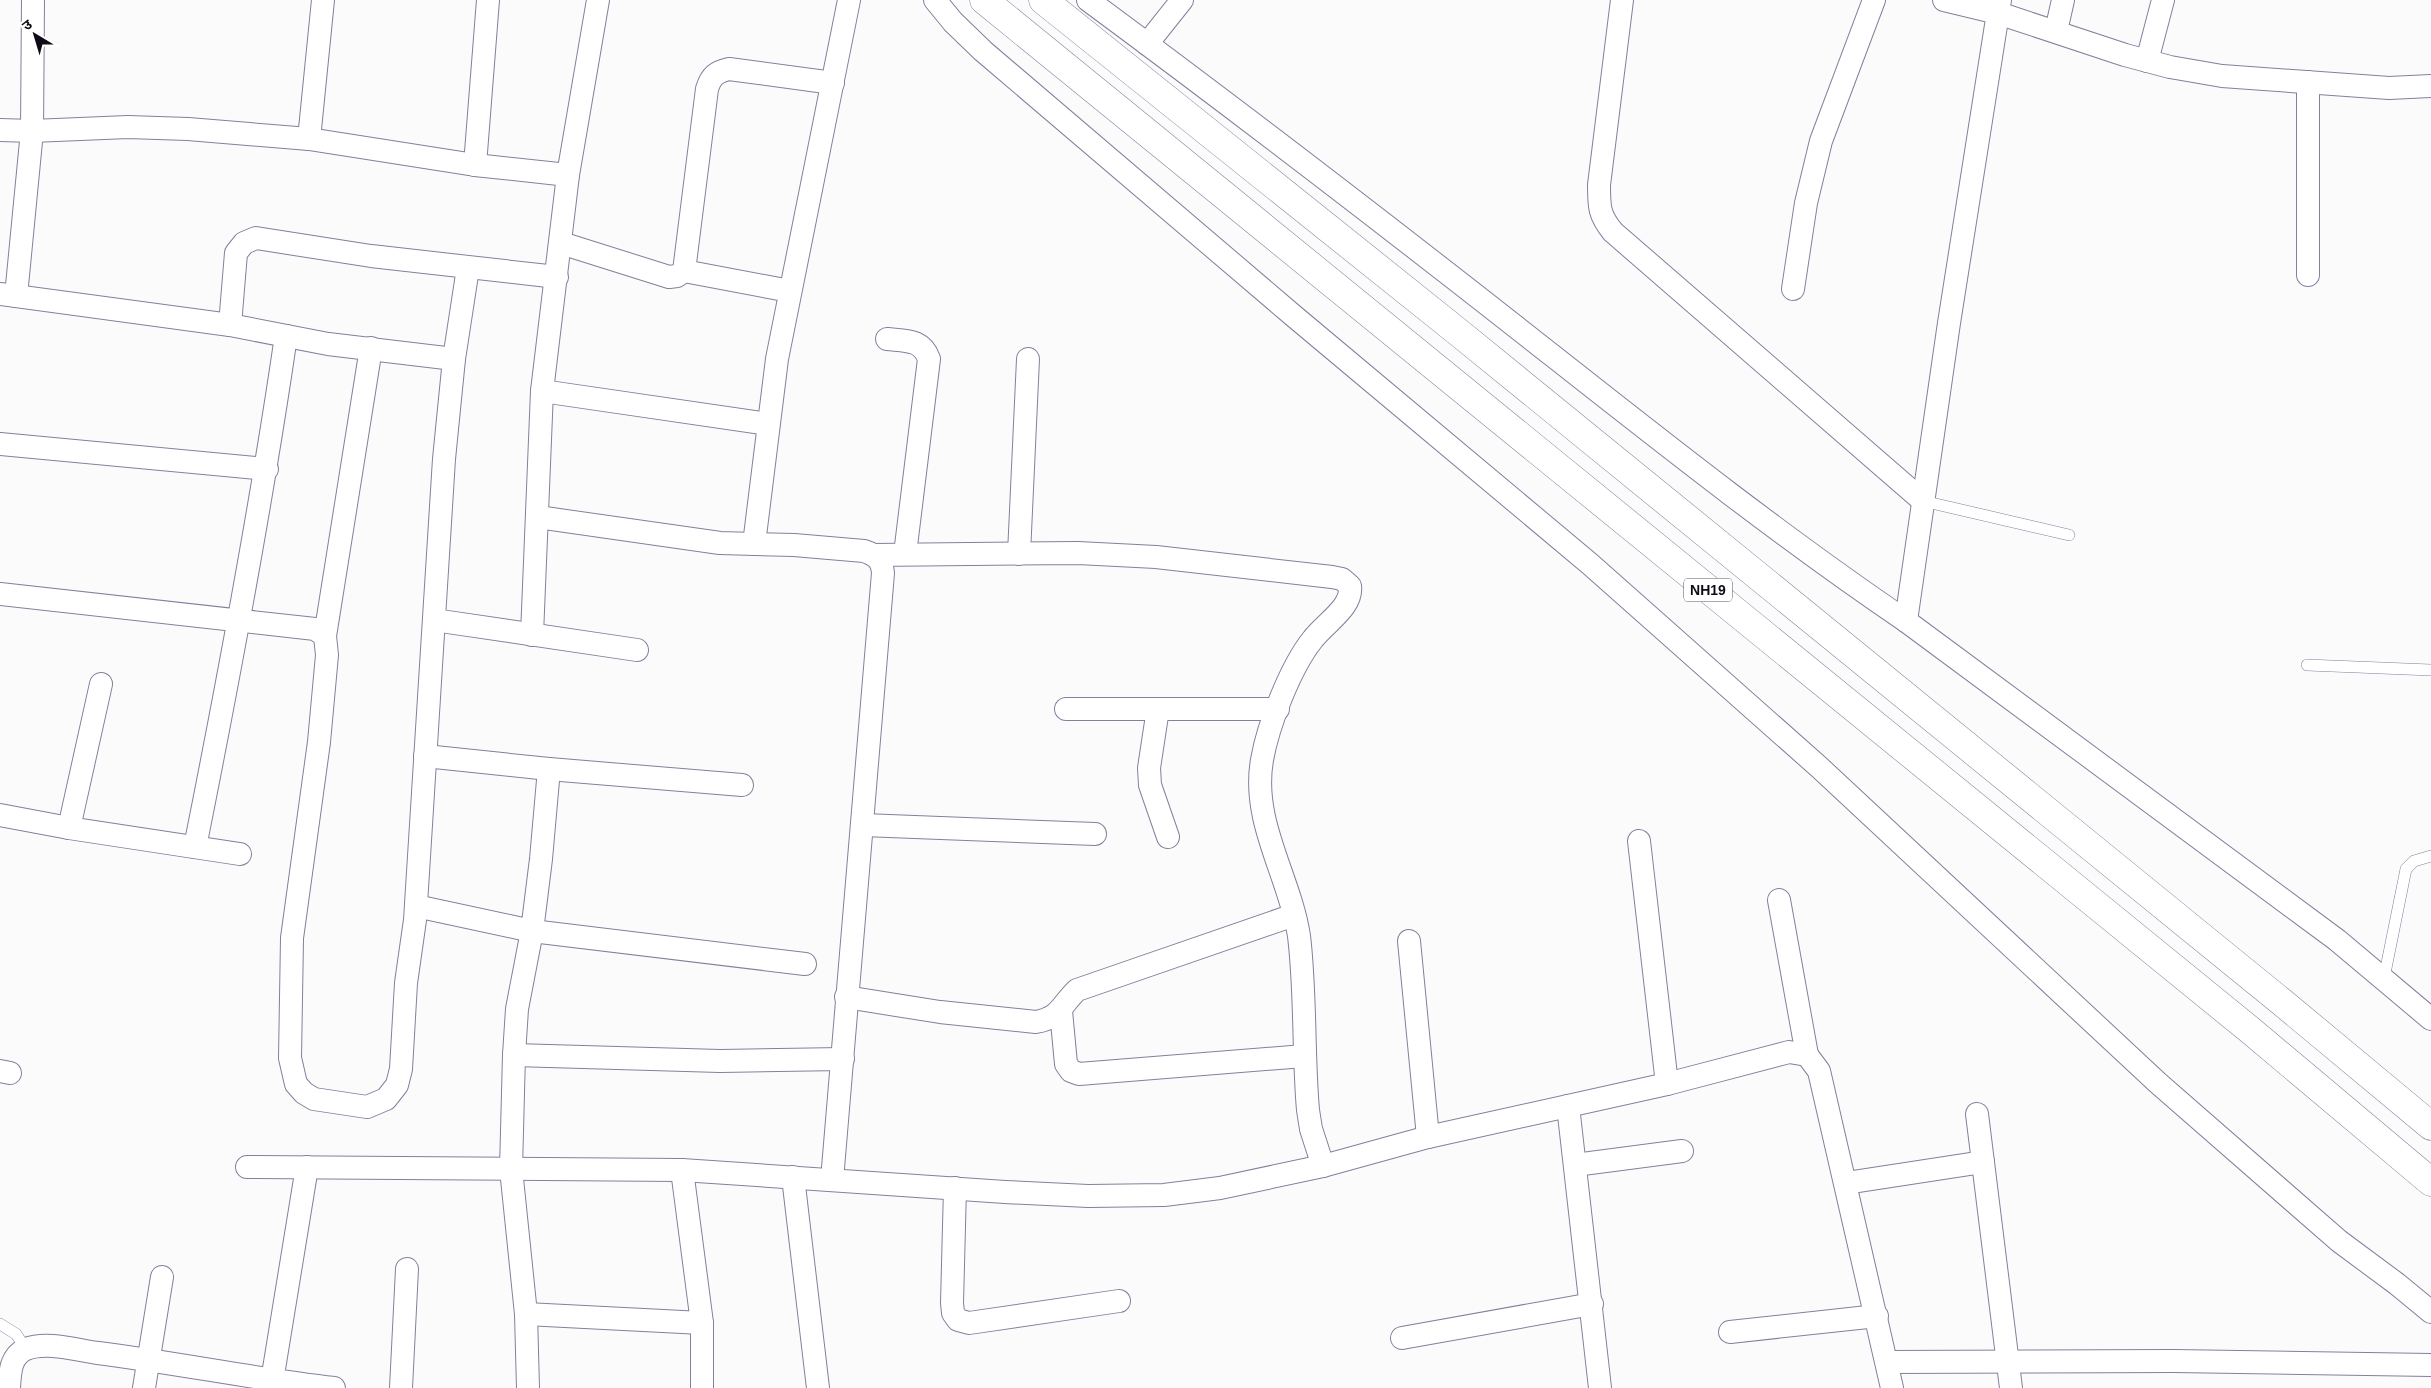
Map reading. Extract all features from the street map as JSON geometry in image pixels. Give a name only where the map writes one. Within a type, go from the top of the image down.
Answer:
[{"type":"highway","name":"NH19","points":[[984,0],[2242,1024],[2431,1182]]},
{"type":"highway","name":"NH19","points":[[1043,0],[1458,332],[2283,1003],[2431,1126]]},
{"type":"street","points":[[33,0],[32,131],[8,295],[230,325],[328,344],[454,359]]},
{"type":"street","points":[[309,139],[323,0]]},
{"type":"street","points":[[475,165],[488,0]]},
{"type":"street","points":[[532,634],[542,391],[568,175],[598,0]]},
{"type":"street","points":[[754,544],[768,424],[790,291],[849,0]]},
{"type":"street","points":[[936,0],[953,22],[983,51],[1619,590],[1819,767],[2158,1083],[2279,1190],[2339,1241],[2431,1312]]},
{"type":"street","points":[[1088,0],[1429,259],[1764,519],[1839,575],[1906,621],[2329,934],[2431,1019]]},
{"type":"street","points":[[1147,44],[1182,0]]},
{"type":"street","points":[[1622,0],[1598,185],[1602,219],[1613,232],[1923,502]]},
{"type":"street","points":[[1793,289],[1806,203],[1821,141],[1874,0]]},
{"type":"street","points":[[1944,0],[1999,6],[2056,31],[2147,61],[2222,76],[2389,88],[2431,86]]},
{"type":"street","points":[[2056,31],[2063,0]]},
{"type":"street","points":[[2147,61],[2163,0]]},
{"type":"street","points":[[1906,621],[1999,6]]},
{"type":"street","points":[[684,272],[705,98],[710,78],[720,71],[729,68],[833,83]]},
{"type":"street","points":[[2308,82],[2308,275]]},
{"type":"street","points":[[0,130],[32,131],[128,127],[188,129],[309,139],[475,165],[568,175]]},
{"type":"street","points":[[230,325],[236,253],[244,243],[256,238],[371,256],[557,277]]},
{"type":"street","points":[[561,243],[669,277],[677,276],[684,272],[790,291]]},
{"type":"street","points":[[371,348],[325,636],[327,655],[319,742],[292,938],[290,1058],[296,1084],[304,1093],[314,1099],[367,1107],[386,1099],[397,1085],[401,1069],[406,983],[416,906],[444,458],[454,359],[468,268]]},
{"type":"street","points":[[195,847],[240,620],[267,469],[286,336]]},
{"type":"street","points":[[887,339],[918,342],[925,349],[929,359],[905,554]]},
{"type":"street","points":[[1019,554],[1028,359]]},
{"type":"street","points":[[542,391],[768,424]]},
{"type":"street","points":[[0,444],[267,469]]},
{"type":"street","points":[[538,517],[720,543],[864,551],[874,554],[1078,553],[1156,557],[1342,579],[1350,586],[1352,595],[1346,605],[1322,628],[1307,646],[1296,665],[1278,709],[1262,761],[1262,806],[1266,828],[1294,915],[1301,958],[1304,1056],[1311,1129],[1323,1166]]},
{"type":"street","points":[[832,1180],[883,573],[882,564],[874,554]]},
{"type":"street","points":[[0,594],[315,629],[325,636]]},
{"type":"street","points":[[434,620],[637,650]]},
{"type":"street","points":[[69,828],[101,684]]},
{"type":"street","points":[[1066,709],[1278,709]]},
{"type":"street","points":[[1158,709],[1149,768],[1150,785],[1168,837]]},
{"type":"street","points":[[425,756],[549,769],[742,785]]},
{"type":"street","points":[[528,1388],[526,1314],[511,1169],[514,1054],[517,1009],[532,931],[549,769]]},
{"type":"street","points":[[0,814],[69,828],[240,854]]},
{"type":"street","points":[[863,825],[1095,834]]},
{"type":"street","points":[[1639,840],[1667,1084]]},
{"type":"street","points":[[1779,900],[1807,1056],[1819,1071],[1877,1316],[1892,1388]]},
{"type":"street","points":[[416,906],[532,931],[805,964]]},
{"type":"street","points":[[846,997],[940,1012],[1036,1022],[1049,1020],[1061,1011],[1067,1000],[1083,988],[1294,915]]},
{"type":"street","points":[[1409,941],[1428,1137]]},
{"type":"street","points":[[1061,1011],[1066,1064],[1071,1071],[1079,1074],[1304,1056]]},
{"type":"street","points":[[247,1167],[682,1170],[1088,1196],[1164,1195],[1220,1188],[1323,1166],[1428,1137],[1667,1084],[1789,1052],[1807,1056]]},
{"type":"street","points":[[514,1054],[720,1061],[843,1059]]},
{"type":"street","points":[[1568,1106],[1592,1304],[1600,1388]]},
{"type":"street","points":[[1977,1114],[2012,1388]]},
{"type":"street","points":[[1575,1165],[1682,1151]]},
{"type":"street","points":[[1846,1183],[1983,1162]]},
{"type":"street","points":[[272,1381],[307,1167]]},
{"type":"street","points":[[682,1170],[702,1323],[702,1388]]},
{"type":"street","points":[[792,1177],[818,1388]]},
{"type":"street","points":[[955,1188],[952,1303],[953,1313],[958,1320],[969,1323],[1119,1301]]},
{"type":"street","points":[[401,1388],[407,1269]]},
{"type":"street","points":[[144,1388],[162,1276]]},
{"type":"street","points":[[1402,1338],[1592,1304]]},
{"type":"street","points":[[526,1314],[702,1323]]},
{"type":"street","points":[[1730,1332],[1877,1316]]},
{"type":"street","points":[[8,1388],[14,1358],[26,1350],[44,1346],[149,1359],[272,1381],[334,1388]]},
{"type":"street","points":[[1887,1362],[2431,1365]]},
{"type":"lane","points":[[1923,502],[2069,534]]},
{"type":"lane","points":[[2307,665],[2431,670]]},
{"type":"lane","points":[[2384,978],[2406,869],[2414,861],[2431,856]]},
{"type":"lane","points":[[0,1324],[16,1334],[26,1350]]}]
